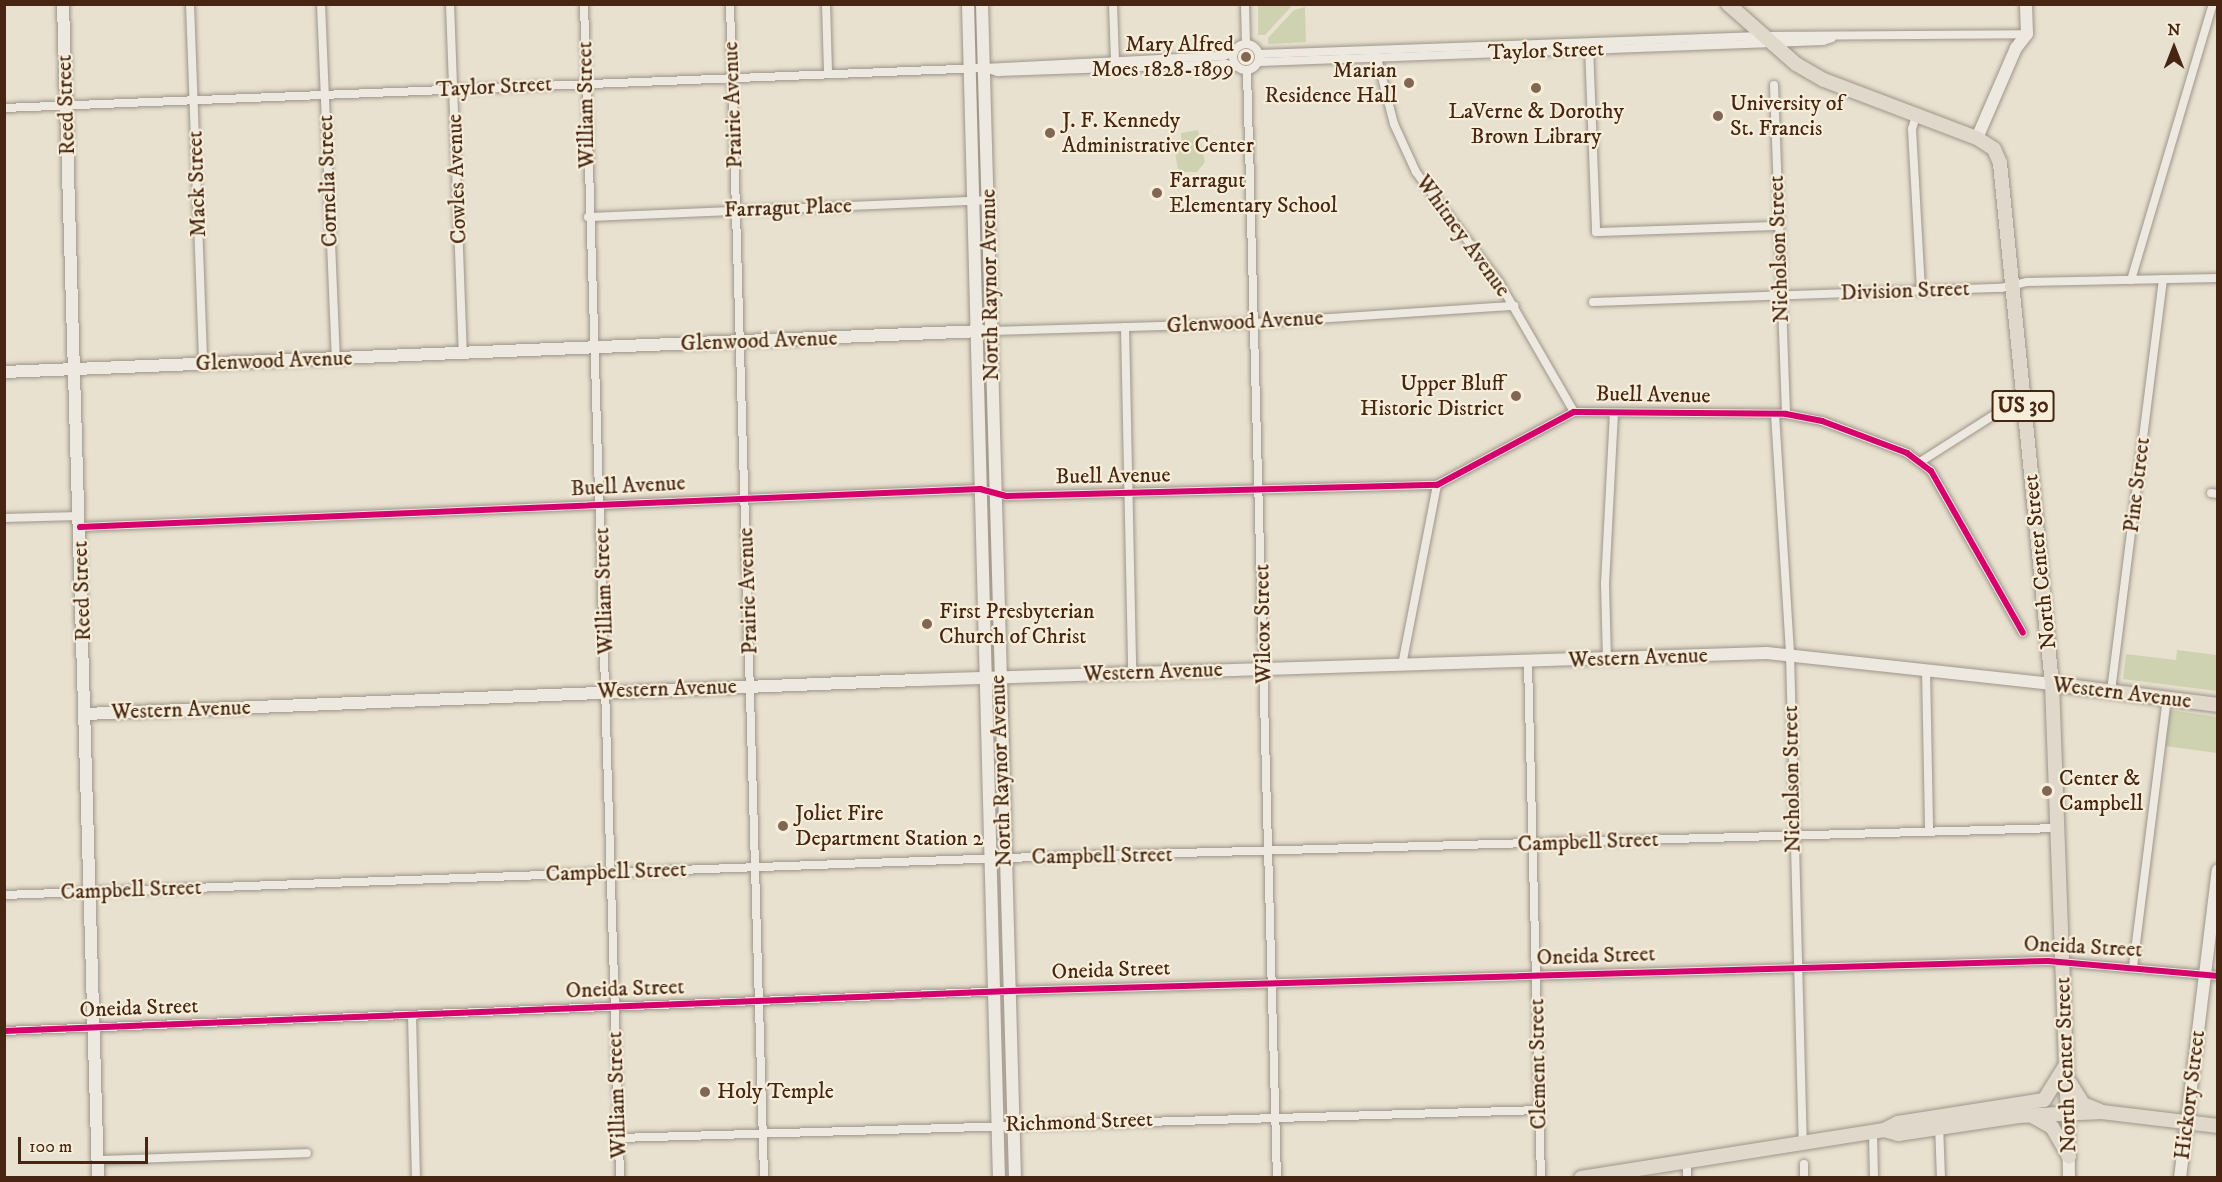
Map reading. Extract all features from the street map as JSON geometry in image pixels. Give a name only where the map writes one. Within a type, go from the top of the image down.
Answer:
[{"type":"main road","name":"US 30","points":[[1728,4],[1765,40],[1824,80],[1977,138]]},
{"type":"main road","name":"North Center Street","points":[[1977,138],[1994,149],[2000,163],[2052,684],[2068,1114]]},
{"type":"main road","name":"Western Avenue","points":[[2052,684],[2217,705]]},
{"type":"main road","points":[[2053,702],[2074,686]]},
{"type":"main road","points":[[2066,1066],[2074,1093],[2083,1104],[2102,1112]]},
{"type":"main road","points":[[1939,1123],[2044,1100],[2066,1066]]},
{"type":"main road","points":[[1581,1178],[1878,1132],[1898,1124],[2102,1112],[2217,1126]]},
{"type":"main road","points":[[2030,1116],[2052,1127],[2069,1156]]},
{"type":"street","name":"Reed Street","points":[[63,4],[98,1178]]},
{"type":"street","name":"Mack Street","points":[[190,4],[203,364]]},
{"type":"street","name":"Cornelia Street","points":[[321,4],[336,358]]},
{"type":"street","name":"Cowles Avenue","points":[[450,4],[463,353]]},
{"type":"street","name":"William Street","points":[[584,4],[588,217],[597,348],[620,1178]]},
{"type":"street","name":"Prairie Avenue","points":[[730,4],[742,342],[764,1178]]},
{"type":"street","points":[[826,4],[828,71]]},
{"type":"street","name":"North Raynor Avenue","points":[[968,4],[978,332],[980,489],[1004,858],[1015,1178]]},
{"type":"street","name":"North Raynor Avenue","points":[[982,4],[992,331],[994,492],[991,859],[999,1178]]},
{"type":"street","points":[[1113,4],[1115,61]]},
{"type":"street","points":[[1245,4],[1246,44],[1259,58],[1246,70]]},
{"type":"street","points":[[1977,138],[2016,48],[2027,34],[2026,4]]},
{"type":"street","points":[[2131,280],[2213,4]]},
{"type":"street","name":"Taylor Street","points":[[1259,58],[1765,40],[2027,34]]},
{"type":"street","points":[[1237,67],[1234,52],[1246,44]]},
{"type":"street","points":[[1589,46],[1596,232],[1778,226]]},
{"type":"street","name":"Taylor Street","points":[[4,108],[828,71],[984,68],[1224,56],[1234,52]]},
{"type":"street","name":"Whitney Avenue","points":[[1376,54],[1395,124],[1416,172],[1514,306],[1574,412]]},
{"type":"street","name":"Taylor Street","points":[[984,68],[998,72],[1237,67],[1246,70]]},
{"type":"street","name":"Wilcox Street","points":[[1246,70],[1274,983],[1277,1178]]},
{"type":"street","name":"Nicholson Street","points":[[1774,85],[1786,414]]},
{"type":"street","points":[[1916,116],[1912,129],[1921,290]]},
{"type":"street","points":[[971,133],[986,132]]},
{"type":"street","name":"Farragut Place","points":[[588,217],[988,200]]},
{"type":"street","name":"Division Street","points":[[1593,302],[2012,286],[2027,282],[2217,278]]},
{"type":"street","name":"Pine Street","points":[[2111,691],[2163,279]]},
{"type":"street","name":"Glenwood Avenue","points":[[4,372],[992,331],[1255,323],[1514,306]]},
{"type":"street","points":[[1125,327],[1132,673]]},
{"type":"street","points":[[1920,462],[2022,397]]},
{"type":"street","name":"Buell Avenue","points":[[4,518],[80,522],[601,506],[980,489],[1007,496],[1437,485],[1574,412],[1786,414],[1822,422],[1920,462],[1940,481],[2023,633]]},
{"type":"street","points":[[1607,660],[1605,584],[1614,413]]},
{"type":"street","name":"Nicholson Street","points":[[1775,414],[1790,654],[1796,968],[1803,1144]]},
{"type":"street","points":[[1402,665],[1437,485]]},
{"type":"street","name":"Western Avenue","points":[[85,714],[992,677],[1790,654],[2052,684]]},
{"type":"street","name":"Clement Street","points":[[1528,662],[1541,1178]]},
{"type":"street","points":[[1926,669],[1929,832]]},
{"type":"street","points":[[2133,967],[2167,698]]},
{"type":"street","name":"Campbell Street","points":[[4,895],[1004,858],[2056,828]]},
{"type":"street","name":"Hickory Street","points":[[2180,1178],[2211,975],[2217,870]]},
{"type":"street","name":"Oneida Street","points":[[4,1031],[1010,991],[2062,960],[2211,975]]},
{"type":"street","points":[[412,1015],[416,1178]]},
{"type":"street","name":"Richmond Street","points":[[619,1138],[763,1135],[1014,1124],[1539,1110]]},
{"type":"street","name":"North Center Street","points":[[2068,1114],[2069,1178]]},
{"type":"street","points":[[1939,1123],[1941,1178]]},
{"type":"street","points":[[1874,1178],[1878,1132]]},
{"type":"street","points":[[98,1160],[307,1154]]},
{"type":"street","points":[[1686,1161],[1687,1178]]},
{"type":"street","points":[[1804,1164],[1804,1178]]},
{"type":"green space","points":[[1258,5],[1290,5],[1291,7],[1265,35],[1258,35]]},
{"type":"green space","points":[[1305,7],[1306,42],[1268,44],[1268,38],[1294,10]]},
{"type":"green space","points":[[1198,130],[1205,162],[1197,172],[1182,172],[1178,170],[1175,153],[1182,147],[1181,133]]},
{"type":"green space","points":[[2177,650],[2217,655],[2217,691],[2123,679],[2126,654],[2176,660]]},
{"type":"green space","points":[[2170,710],[2217,717],[2217,753],[2165,746]]},
{"type":"cycle path","points":[[80,527],[980,489],[1007,496],[1437,485],[1574,412],[1786,414],[1822,421],[1907,453],[1931,471],[2023,633]]},
{"type":"cycle path","points":[[4,1031],[1010,991],[2048,961],[2218,976]]},
{"type":"place","name":"Mary Alfred Moes 1828-1899","points":[[1246,57]]},
{"type":"place","name":"Marian Residence Hall","points":[[1409,83]]},
{"type":"place","name":"LaVerne & Dorothy Brown Library","points":[[1536,88]]},
{"type":"place","name":"University of St. Francis","points":[[1718,116]]},
{"type":"place","name":"J. F. Kennedy Administrative Center","points":[[1050,133]]},
{"type":"place","name":"Farragut Elementary School","points":[[1157,193]]},
{"type":"place","name":"Upper Bluff Historic District","points":[[1516,396]]},
{"type":"place","name":"First Presbyterian Church of Christ","points":[[927,624]]},
{"type":"place","name":"Center & Campbell","points":[[2047,791]]},
{"type":"place","name":"Joliet Fire Department Station 2","points":[[783,826]]},
{"type":"place","name":"Holy Temple","points":[[705,1092]]}]
